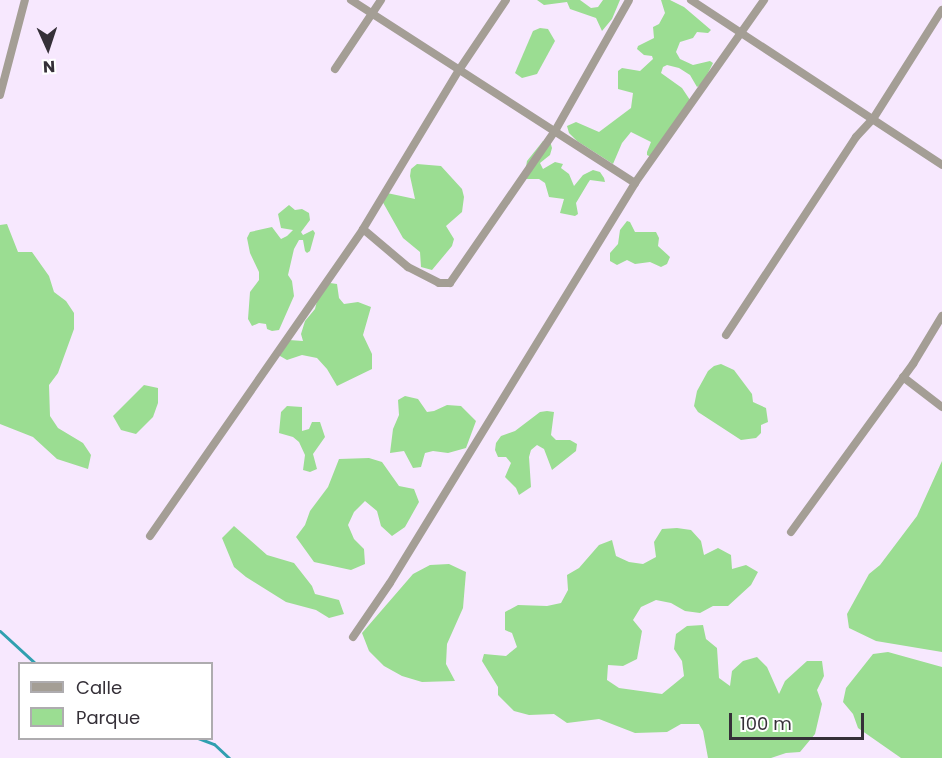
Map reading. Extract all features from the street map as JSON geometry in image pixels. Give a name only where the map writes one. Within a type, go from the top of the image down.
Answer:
[{"type":"street","points":[[0,94],[26,0]]},
{"type":"street","points":[[351,0],[635,183]]},
{"type":"street","points":[[335,69],[381,0]]},
{"type":"street","points":[[150,536],[363,229],[459,70],[506,0]]},
{"type":"street","points":[[363,229],[408,267],[439,283],[450,283],[555,131],[629,0]]},
{"type":"street","points":[[691,0],[743,32],[942,165]]},
{"type":"street","points":[[353,637],[390,583],[635,183],[764,0]]},
{"type":"street","points":[[726,335],[856,137],[873,119],[942,10]]},
{"type":"street","points":[[790,532],[903,377],[942,316]]},
{"type":"street","points":[[903,377],[942,407]]},
{"type":"green space","points":[[537,0],[580,0],[591,8],[598,7],[603,0],[620,0],[612,19],[602,31],[596,18],[570,9],[567,2],[544,5]]},
{"type":"green space","points":[[661,0],[670,0],[684,7],[711,30],[708,33],[697,32],[693,38],[680,42],[676,52],[680,59],[693,65],[710,61],[713,63],[703,83],[697,87],[690,75],[679,68],[667,65],[663,67],[661,73],[682,88],[690,100],[651,157],[647,155],[647,152],[651,142],[631,132],[622,143],[613,164],[577,141],[569,133],[567,126],[576,122],[599,132],[631,108],[633,93],[618,89],[618,71],[622,68],[640,71],[653,59],[652,56],[644,55],[637,49],[638,46],[654,38],[653,27],[659,24],[665,13]]},
{"type":"green space","points":[[540,28],[548,29],[555,41],[537,74],[522,78],[515,73],[533,31]]},
{"type":"green space","points":[[543,141],[550,141],[552,148],[550,155],[540,163],[543,169],[555,162],[563,164],[561,168],[569,174],[574,186],[583,175],[593,170],[600,172],[604,178],[605,182],[590,180],[576,203],[578,214],[575,216],[560,213],[564,199],[549,197],[545,183],[539,179],[524,179],[527,161]]},
{"type":"green space","points":[[417,164],[441,166],[462,189],[464,197],[462,212],[446,226],[454,239],[452,246],[432,270],[421,267],[420,252],[403,238],[381,199],[387,193],[415,199],[410,176],[411,169]]},
{"type":"green space","points":[[289,205],[295,210],[302,209],[309,213],[310,220],[301,232],[303,235],[313,230],[315,233],[310,251],[307,253],[305,251],[303,240],[299,240],[294,249],[288,275],[292,281],[294,296],[279,330],[272,331],[267,329],[266,324],[259,323],[252,326],[248,319],[250,292],[259,280],[259,272],[250,253],[247,238],[250,232],[272,227],[281,239],[287,236],[293,230],[281,228],[278,214]]},
{"type":"green space","points":[[627,221],[630,222],[635,232],[656,232],[659,238],[658,246],[670,257],[667,264],[661,267],[650,262],[635,264],[627,260],[617,265],[610,261],[610,253],[618,244],[620,230]]},
{"type":"green space","points":[[7,224],[18,252],[32,252],[49,276],[54,292],[66,301],[74,313],[74,329],[58,373],[49,385],[50,416],[58,428],[83,443],[91,455],[88,469],[57,459],[33,437],[0,424],[0,225]]},
{"type":"green space","points":[[330,283],[337,284],[339,298],[344,304],[358,302],[371,307],[363,335],[372,354],[372,369],[337,386],[317,358],[302,355],[287,360],[280,356],[279,348],[289,340],[303,341],[301,334],[305,321],[315,309],[319,293]]},
{"type":"green space","points":[[721,364],[734,370],[752,394],[753,402],[766,408],[768,422],[761,425],[761,433],[756,438],[741,440],[698,412],[694,406],[697,391],[708,371]]},
{"type":"green space","points":[[144,385],[158,388],[158,403],[153,417],[136,434],[121,430],[113,416]]},
{"type":"green space","points":[[405,396],[418,399],[427,412],[447,405],[461,406],[476,421],[466,448],[448,453],[433,451],[425,453],[421,467],[413,468],[404,451],[390,453],[393,429],[399,415],[398,400]]},
{"type":"green space","points":[[287,406],[302,407],[302,431],[309,429],[312,422],[320,422],[325,437],[313,454],[317,469],[310,472],[303,470],[305,455],[299,442],[293,437],[279,433],[281,412]]},
{"type":"green space","points":[[540,412],[554,412],[551,435],[556,440],[570,440],[577,444],[576,451],[552,470],[544,449],[537,445],[531,450],[529,457],[531,487],[519,495],[516,488],[505,477],[511,463],[506,457],[498,457],[495,450],[496,443],[501,436],[515,431]]},
{"type":"green space","points":[[369,458],[382,462],[399,486],[414,489],[419,502],[405,527],[392,536],[381,526],[377,511],[365,501],[354,512],[348,525],[354,539],[364,549],[365,564],[351,570],[314,562],[296,537],[305,525],[310,511],[328,487],[339,459]]},
{"type":"green space","points":[[942,461],[942,652],[876,641],[849,628],[847,614],[869,574],[880,565],[917,516]]},
{"type":"green space","points":[[234,526],[267,555],[294,563],[312,586],[315,594],[339,600],[344,614],[329,618],[316,610],[286,602],[246,577],[234,567],[222,538]]},
{"type":"green space","points":[[662,529],[691,530],[701,541],[704,555],[718,548],[731,555],[732,569],[746,565],[758,572],[751,585],[728,606],[713,606],[700,613],[685,611],[671,603],[656,600],[641,607],[633,620],[642,631],[637,659],[623,666],[608,665],[607,680],[619,688],[662,694],[684,676],[682,661],[674,649],[676,634],[687,626],[703,625],[706,639],[717,648],[719,678],[730,686],[732,671],[743,661],[757,657],[767,667],[779,694],[785,681],[807,661],[822,661],[824,676],[817,690],[822,704],[815,734],[800,752],[786,753],[771,758],[708,758],[703,731],[699,724],[681,724],[667,732],[635,733],[599,719],[567,723],[554,714],[529,715],[514,711],[498,695],[498,687],[482,661],[484,654],[506,656],[517,647],[512,633],[505,630],[505,612],[518,605],[547,606],[561,603],[568,590],[567,575],[579,568],[599,545],[612,540],[616,556],[629,562],[643,564],[656,557],[654,542]]},
{"type":"green space","points":[[449,564],[466,572],[463,608],[447,644],[446,664],[455,681],[422,682],[402,676],[384,666],[369,651],[362,633],[413,574],[430,565]]},
{"type":"green space","points":[[888,652],[942,667],[942,758],[901,758],[858,728],[853,714],[843,702],[846,688],[873,654]]},
{"type":"waterway","points":[[0,631],[34,662]]},
{"type":"waterway","points":[[203,740],[214,744],[229,758]]}]
